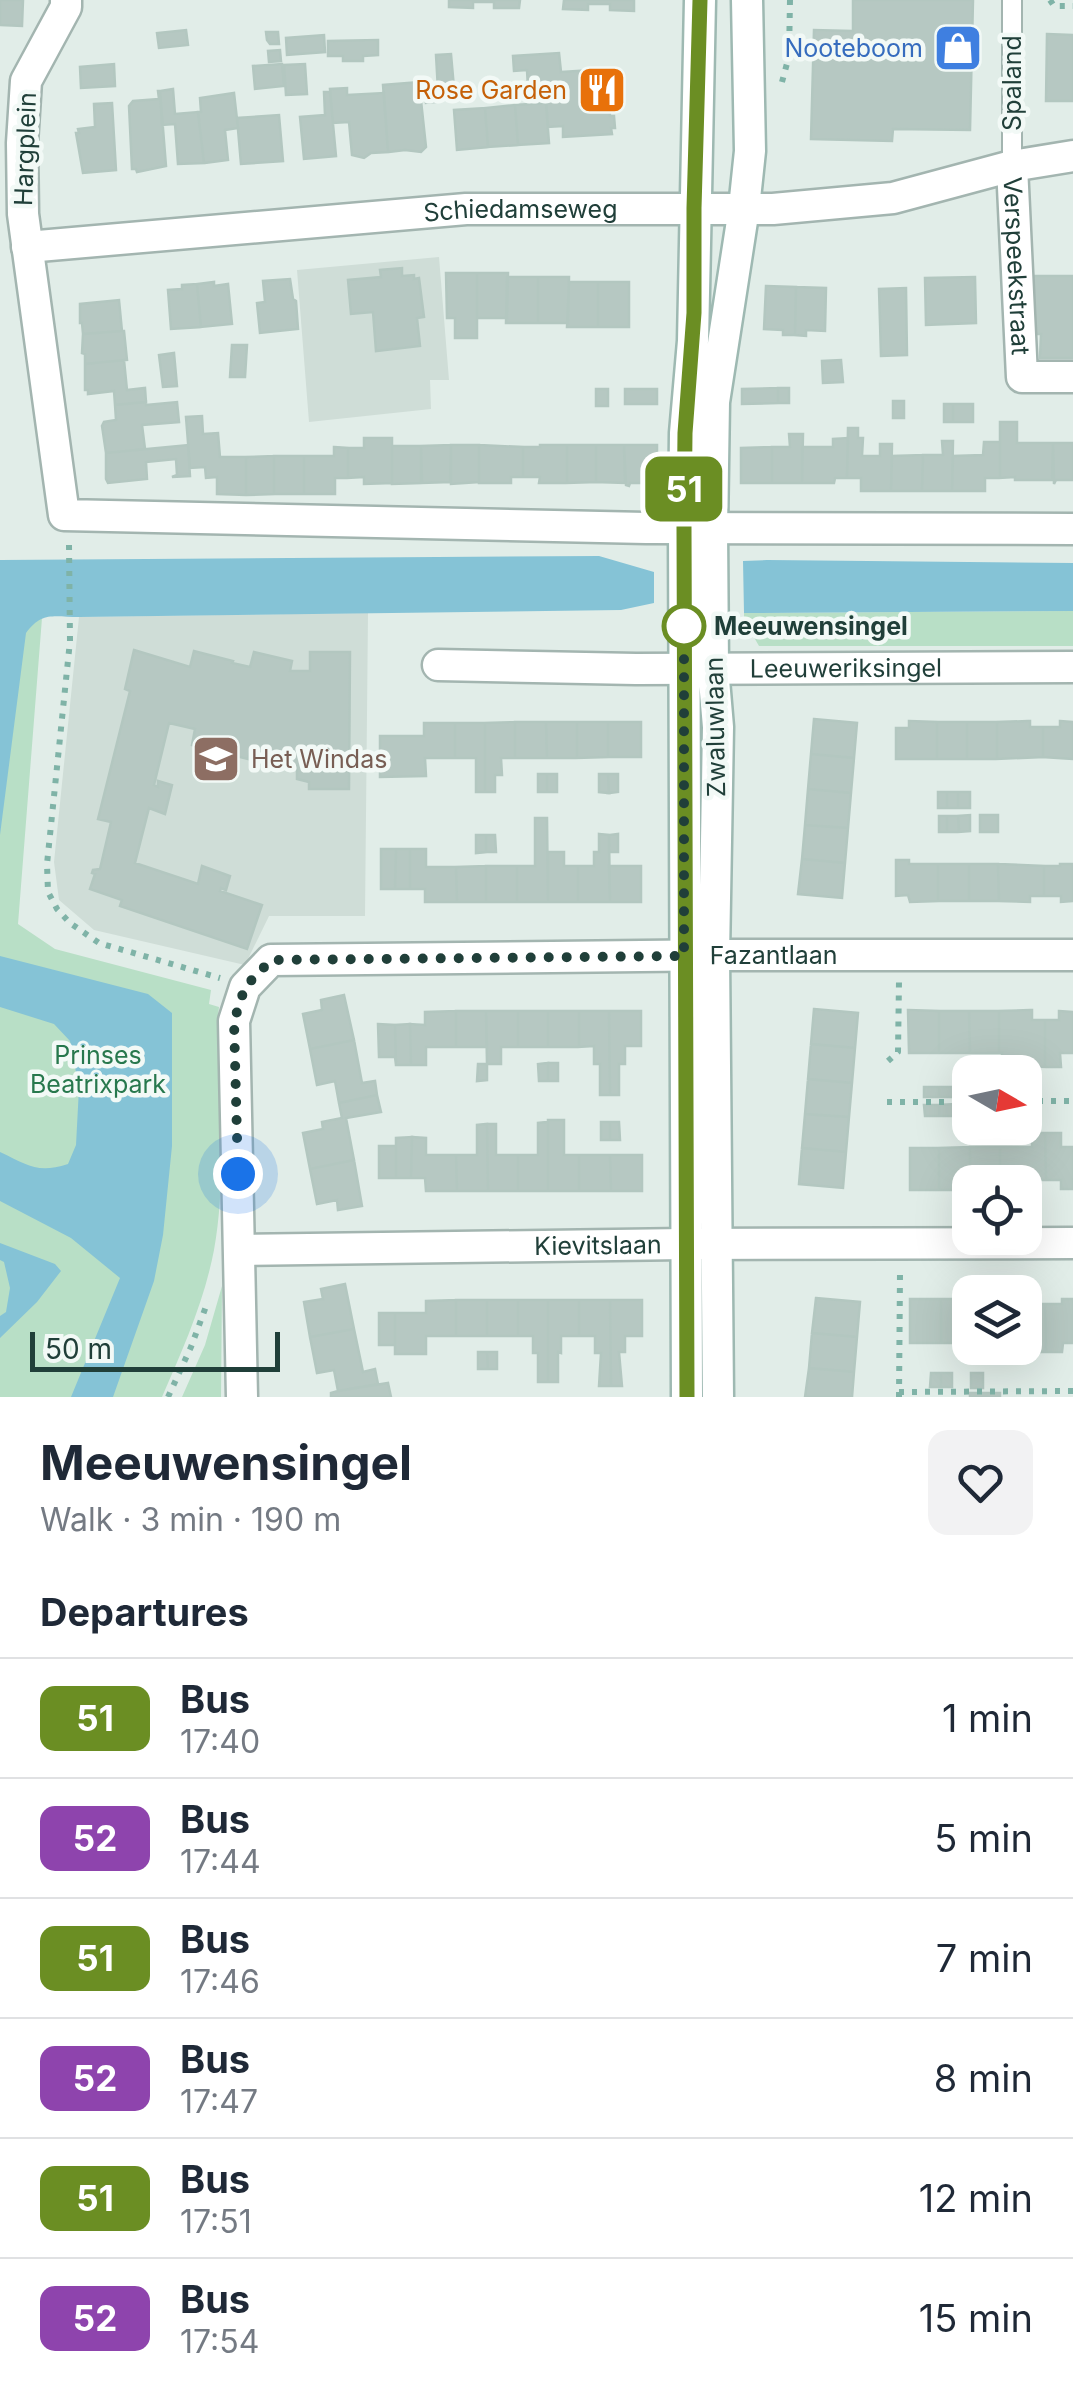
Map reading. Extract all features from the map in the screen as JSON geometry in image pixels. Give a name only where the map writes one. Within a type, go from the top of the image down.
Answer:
[{"type":"street","name":"Hargplein","points":[[27,247],[22,144],[26,81],[66,7],[66,0]]},
{"type":"street","name":"Zwaluwlaan","points":[[698,529],[685,433],[692,341],[700,0]]},
{"type":"street","name":"Zwaluwlaan","points":[[687,1397],[685,1244],[699,956],[698,529],[750,151],[747,0]]},
{"type":"street","name":"Verspeekstraat","points":[[1073,156],[1012,166],[1022,378],[1073,377]]},
{"type":"street","name":"Schiedamseweg","points":[[27,247],[466,209],[774,209],[894,198],[1012,166]]},
{"type":"street","points":[[27,247],[64,514],[698,529],[1073,529]]},
{"type":"street","name":"Leeuweriksingel","points":[[438,665],[1073,667]]},
{"type":"street","name":"Fazantlaan","points":[[245,987],[271,960],[1073,955]]},
{"type":"street","name":"Zwaluwlaan","points":[[699,956],[717,1244],[718,1397]]},
{"type":"street","points":[[242,1397],[234,1021],[245,987]]},
{"type":"street","name":"Kievitslaan","points":[[240,1250],[1073,1244]]},
{"type":"lane","name":"Spaland","points":[[1012,0],[1012,166]]},
{"type":"path","points":[[1050,0],[1054,6],[1073,6]]},
{"type":"path","points":[[69,540],[70,640],[46,864],[48,892],[57,909],[99,943],[245,987]]},
{"type":"path","points":[[888,1061],[898,1052],[899,955]]},
{"type":"path","points":[[1042,1101],[1073,1101]]},
{"type":"path","points":[[887,1102],[952,1102]]},
{"type":"path","points":[[900,1244],[899,1394],[1073,1390]]},
{"type":"path","points":[[168,1397],[212,1291],[240,1250]]},
{"type":"shaded area","points":[[439,257],[449,380],[430,380],[431,409],[309,422],[297,270]]},
{"type":"shaded area","name":"Het Windas","points":[[368,613],[365,916],[269,916],[245,965],[94,930],[59,900],[54,862],[79,617]]},
{"type":"green space","points":[[1073,611],[1073,646],[759,646],[744,620],[744,613]]},
{"type":"green space","name":"Prinses Beatrixpark","points":[[0,613],[35,621],[42,618],[18,924],[55,949],[211,990],[209,1004],[219,1007],[218,1223],[199,1307],[162,1397],[0,1397]]},
{"type":"green space","points":[[222,1286],[221,1397],[182,1397],[205,1345]]},
{"type":"water","points":[[599,556],[654,572],[654,603],[621,610],[43,618],[26,633],[0,835],[0,560]]},
{"type":"water","points":[[743,561],[1073,563],[1073,611],[744,613]]},
{"type":"water","points":[[0,956],[148,994],[172,1013],[172,1146],[163,1235],[154,1281],[113,1397],[71,1397],[120,1278],[71,1238],[0,1201],[0,1152],[40,1168],[68,1164],[76,1145],[79,1088],[70,1041],[54,1024],[0,1007]]},
{"type":"water","points":[[0,1243],[55,1264],[61,1271],[37,1302],[0,1338],[0,1316],[6,1312],[10,1288],[4,1262],[0,1260]]},
{"type":"building","points":[[0,0],[23,0],[22,26],[0,25]]},
{"type":"building","points":[[449,0],[483,2],[473,2],[473,8],[449,7]]},
{"type":"building","points":[[483,0],[520,0],[519,8],[494,8],[494,2]]},
{"type":"building","points":[[564,0],[634,0],[634,11],[610,10],[610,4],[588,4],[588,10],[563,9]]},
{"type":"building","points":[[853,0],[973,0],[970,130],[893,129],[892,141],[811,139],[814,30],[853,31]]},
{"type":"building","points":[[186,30],[188,45],[159,48],[157,33]]},
{"type":"building","points":[[266,32],[278,32],[279,44],[270,44]]},
{"type":"building","points":[[1047,34],[1073,35],[1073,101],[1046,101]]},
{"type":"building","points":[[324,35],[325,52],[287,55],[286,38]]},
{"type":"building","points":[[378,40],[378,55],[363,56],[363,61],[328,56],[328,41]]},
{"type":"building","points":[[280,50],[281,61],[269,62],[268,51]]},
{"type":"building","points":[[559,53],[561,72],[607,69],[610,116],[614,116],[615,128],[611,128],[612,134],[563,137],[563,126],[548,127],[545,87],[528,88],[527,70],[514,71],[513,56]]},
{"type":"building","points":[[451,54],[454,88],[438,90],[436,55]]},
{"type":"building","points":[[114,64],[115,86],[81,88],[80,67]]},
{"type":"building","points":[[282,64],[284,86],[255,89],[253,66]]},
{"type":"building","points":[[305,64],[307,94],[286,95],[284,65]]},
{"type":"building","points":[[419,82],[426,147],[421,152],[388,152],[383,85]]},
{"type":"building","points":[[435,85],[436,102],[426,103],[425,86]]},
{"type":"building","points":[[347,88],[347,95],[384,93],[388,152],[371,153],[364,158],[352,155],[349,122],[333,123],[330,89]]},
{"type":"building","points":[[173,89],[175,114],[198,112],[204,163],[178,164],[175,124],[162,125],[160,91]]},
{"type":"building","points":[[160,91],[166,166],[137,172],[132,169],[129,106],[133,101],[159,99]]},
{"type":"building","points":[[324,92],[330,92],[336,156],[304,159],[300,117],[325,115]]},
{"type":"building","points":[[234,93],[238,128],[225,130],[228,160],[204,163],[200,98]]},
{"type":"building","points":[[112,103],[116,170],[83,173],[76,133],[78,129],[95,127],[94,104]]},
{"type":"building","points":[[546,103],[549,143],[518,145],[515,105]]},
{"type":"building","points":[[515,105],[518,145],[488,147],[485,108]]},
{"type":"building","points":[[485,108],[488,147],[457,150],[454,110]]},
{"type":"building","points":[[279,115],[283,161],[241,164],[237,118]]},
{"type":"building","points":[[402,268],[402,276],[419,278],[424,317],[417,318],[420,346],[376,351],[373,312],[351,314],[348,280],[381,277],[380,270]]},
{"type":"building","points":[[446,273],[477,273],[477,338],[455,338],[455,318],[447,318]]},
{"type":"building","points":[[477,273],[508,273],[507,318],[477,318]]},
{"type":"building","points":[[1033,276],[1073,276],[1073,358],[1040,358],[1041,334],[1033,334]]},
{"type":"building","points":[[507,277],[538,277],[538,323],[506,323]]},
{"type":"building","points":[[538,277],[569,277],[568,323],[538,323]]},
{"type":"building","points":[[975,277],[976,323],[926,325],[925,278]]},
{"type":"building","points":[[290,279],[298,329],[260,333],[257,303],[265,302],[263,281]]},
{"type":"building","points":[[214,282],[214,286],[228,284],[232,324],[201,327],[197,284]]},
{"type":"building","points":[[569,282],[598,282],[598,327],[567,327]]},
{"type":"building","points":[[598,282],[629,282],[629,327],[598,327]]},
{"type":"building","points":[[197,284],[201,327],[171,329],[168,290]]},
{"type":"building","points":[[766,286],[796,287],[795,335],[764,329]]},
{"type":"building","points":[[796,287],[826,288],[825,331],[806,330],[806,336],[795,335]]},
{"type":"building","points":[[906,288],[907,355],[881,356],[879,289]]},
{"type":"building","points":[[119,300],[122,331],[83,334],[80,304]]},
{"type":"building","points":[[124,331],[127,360],[85,364],[83,334]]},
{"type":"building","points":[[232,345],[247,345],[245,377],[230,377]]},
{"type":"building","points":[[174,353],[177,386],[163,387],[159,355]]},
{"type":"building","points":[[124,360],[127,390],[145,388],[146,402],[115,405],[114,391],[88,394],[85,364]]},
{"type":"building","points":[[841,360],[843,382],[823,383],[822,361]]},
{"type":"building","points":[[778,388],[778,403],[742,404],[742,389]]},
{"type":"building","points":[[778,388],[789,388],[789,403],[778,403]]},
{"type":"building","points":[[596,389],[608,389],[608,406],[596,406]]},
{"type":"building","points":[[625,389],[657,389],[657,404],[625,404]]},
{"type":"building","points":[[893,401],[904,401],[904,418],[893,418]]},
{"type":"building","points":[[177,402],[179,422],[142,425],[145,449],[106,453],[102,426],[116,420],[115,405]]},
{"type":"building","points":[[944,404],[953,404],[953,422],[944,422]]},
{"type":"building","points":[[953,404],[973,404],[973,422],[953,422]]},
{"type":"building","points":[[202,416],[203,434],[218,433],[220,457],[246,457],[246,495],[217,494],[217,477],[206,478],[205,467],[190,468],[186,417]]},
{"type":"building","points":[[1000,422],[1017,422],[1017,443],[1053,443],[1052,480],[1000,478]]},
{"type":"building","points":[[848,428],[858,428],[858,438],[863,438],[862,456],[880,456],[880,444],[892,444],[891,491],[861,491],[861,478],[847,478]]},
{"type":"building","points":[[789,434],[803,434],[802,483],[772,483],[772,447],[790,447]]},
{"type":"building","points":[[364,438],[392,438],[392,483],[364,484],[364,477],[348,478],[348,448],[364,448]]},
{"type":"building","points":[[848,438],[847,478],[835,478],[834,483],[802,483],[802,447],[833,447],[833,439]]},
{"type":"building","points":[[942,441],[953,441],[952,491],[922,491],[923,455],[943,455]]},
{"type":"building","points":[[984,442],[1000,442],[1000,478],[985,478],[985,491],[952,491],[953,456],[983,455]]},
{"type":"building","points":[[1053,443],[1073,443],[1073,480],[1056,480],[1054,484]]},
{"type":"building","points":[[188,445],[190,476],[172,477],[177,475],[176,459],[146,462],[147,479],[108,483],[106,479],[106,453]]},
{"type":"building","points":[[451,445],[479,445],[479,482],[451,484]]},
{"type":"building","points":[[451,445],[450,482],[422,483],[421,446]]},
{"type":"building","points":[[479,445],[523,447],[523,477],[511,477],[511,483],[479,483]]},
{"type":"building","points":[[567,445],[567,483],[539,483],[540,477],[523,477],[523,447]]},
{"type":"building","points":[[567,445],[596,445],[596,482],[567,483]]},
{"type":"building","points":[[596,445],[624,445],[625,483],[596,482]]},
{"type":"building","points":[[624,445],[657,445],[657,483],[626,485]]},
{"type":"building","points":[[392,446],[421,446],[421,483],[392,484]]},
{"type":"building","points":[[334,447],[348,448],[348,478],[335,478],[335,494],[304,494],[304,456],[334,456]]},
{"type":"building","points":[[772,447],[772,483],[741,483],[741,448]]},
{"type":"building","points":[[923,455],[922,491],[891,491],[892,456]]},
{"type":"building","points":[[274,456],[274,494],[246,495],[246,457]]},
{"type":"building","points":[[274,456],[304,456],[304,494],[274,494]]},
{"type":"building","points":[[134,650],[190,667],[194,651],[250,667],[254,652],[292,661],[290,671],[310,671],[310,652],[350,652],[349,789],[309,789],[309,782],[297,779],[297,766],[192,745],[195,729],[169,723],[154,785],[158,787],[158,781],[172,785],[165,814],[149,808],[135,863],[198,884],[202,866],[230,876],[226,890],[220,891],[262,905],[247,949],[120,906],[122,900],[90,889],[93,870],[100,869],[111,822],[98,819],[130,691],[125,689]]},
{"type":"building","points":[[814,719],[857,723],[854,758],[811,754]]},
{"type":"building","points":[[909,721],[937,722],[937,759],[896,759],[896,728],[909,728]]},
{"type":"building","points":[[1030,721],[1030,727],[1043,727],[1043,757],[997,759],[997,722]]},
{"type":"building","points":[[1060,721],[1073,722],[1073,759],[1043,757],[1043,727],[1060,727]]},
{"type":"building","points":[[515,722],[546,722],[547,758],[515,758]]},
{"type":"building","points":[[515,722],[515,758],[501,758],[502,775],[495,775],[495,792],[485,792],[485,723]]},
{"type":"building","points":[[546,722],[577,722],[577,758],[547,758]]},
{"type":"building","points":[[577,722],[608,722],[608,757],[577,758]]},
{"type":"building","points":[[608,722],[641,722],[641,757],[608,757]]},
{"type":"building","points":[[937,722],[967,722],[967,759],[937,759]]},
{"type":"building","points":[[967,722],[997,722],[997,759],[967,759]]},
{"type":"building","points":[[424,723],[455,723],[455,758],[425,758],[426,776],[380,777],[380,736],[424,736]]},
{"type":"building","points":[[455,723],[485,723],[485,792],[476,792],[476,758],[455,758]]},
{"type":"building","points":[[811,754],[854,758],[851,793],[808,789]]},
{"type":"building","points":[[538,774],[547,774],[547,792],[538,792]]},
{"type":"building","points":[[547,774],[557,774],[557,792],[547,792]]},
{"type":"building","points":[[599,774],[608,774],[609,793],[599,792]]},
{"type":"building","points":[[608,774],[618,774],[618,792],[609,793]]},
{"type":"building","points":[[808,789],[851,793],[848,828],[805,825]]},
{"type":"building","points":[[938,792],[947,792],[947,808],[938,808]]},
{"type":"building","points":[[947,792],[958,792],[958,808],[947,808]]},
{"type":"building","points":[[958,792],[970,792],[970,808],[958,808]]},
{"type":"building","points":[[970,815],[970,831],[959,832],[958,816]]},
{"type":"building","points":[[980,815],[998,815],[998,832],[980,832]]},
{"type":"building","points":[[939,816],[947,816],[947,832],[939,832]]},
{"type":"building","points":[[947,816],[958,816],[959,832],[947,832]]},
{"type":"building","points":[[535,818],[547,818],[548,902],[517,902],[517,866],[535,866]]},
{"type":"building","points":[[805,825],[848,828],[845,863],[802,859]]},
{"type":"building","points":[[599,834],[609,835],[610,902],[578,902],[578,866],[594,866]]},
{"type":"building","points":[[618,834],[618,852],[609,852],[609,835]]},
{"type":"building","points":[[476,835],[486,835],[486,852],[476,853]]},
{"type":"building","points":[[486,835],[495,835],[496,852],[486,852]]},
{"type":"building","points":[[381,849],[396,849],[395,889],[381,889]]},
{"type":"building","points":[[396,849],[410,849],[410,889],[395,889]]},
{"type":"building","points":[[410,849],[426,849],[426,867],[456,867],[457,902],[425,902],[425,889],[410,889]]},
{"type":"building","points":[[548,852],[564,852],[564,866],[578,866],[578,902],[548,902]]},
{"type":"building","points":[[802,859],[845,863],[842,898],[798,894]]},
{"type":"building","points":[[896,860],[938,864],[938,901],[910,902],[908,895],[896,896]]},
{"type":"building","points":[[938,864],[969,864],[969,901],[938,901]]},
{"type":"building","points":[[969,864],[998,864],[999,901],[969,901]]},
{"type":"building","points":[[998,864],[1044,866],[1044,896],[1030,896],[1030,902],[999,901]]},
{"type":"building","points":[[1073,864],[1073,901],[1061,902],[1061,896],[1044,896],[1044,866]]},
{"type":"building","points":[[486,866],[486,902],[457,902],[456,867]]},
{"type":"building","points":[[486,866],[517,866],[517,902],[486,902]]},
{"type":"building","points":[[609,866],[641,866],[641,902],[610,902]]},
{"type":"building","points":[[344,995],[354,1040],[310,1049],[303,1014],[322,1010],[321,1000]]},
{"type":"building","points":[[814,1009],[858,1013],[855,1048],[811,1044]]},
{"type":"building","points":[[908,1010],[939,1011],[939,1053],[909,1053]]},
{"type":"building","points":[[1032,1010],[1032,1020],[1045,1020],[1045,1067],[1042,1055],[999,1053],[999,1011]]},
{"type":"building","points":[[456,1011],[486,1011],[487,1047],[456,1047]]},
{"type":"building","points":[[456,1011],[456,1047],[426,1047],[426,1065],[411,1065],[410,1024],[425,1025],[425,1012]]},
{"type":"building","points":[[486,1011],[518,1011],[518,1047],[501,1047],[501,1064],[487,1064]]},
{"type":"building","points":[[518,1011],[548,1011],[548,1047],[518,1047]]},
{"type":"building","points":[[548,1011],[579,1011],[579,1047],[548,1047]]},
{"type":"building","points":[[579,1011],[609,1011],[610,1095],[600,1095],[600,1064],[594,1064],[594,1046],[579,1047]]},
{"type":"building","points":[[609,1011],[641,1011],[641,1046],[625,1046],[625,1064],[619,1064],[619,1095],[610,1095]]},
{"type":"building","points":[[939,1011],[969,1011],[970,1053],[939,1053]]},
{"type":"building","points":[[969,1011],[999,1011],[999,1053],[970,1053]]},
{"type":"building","points":[[1059,1011],[1073,1012],[1073,1053],[1060,1053],[1061,1067],[1045,1067],[1045,1020],[1059,1020]]},
{"type":"building","points":[[378,1024],[395,1025],[396,1065],[395,1057],[379,1057]]},
{"type":"building","points":[[410,1024],[411,1065],[396,1065],[395,1025]]},
{"type":"building","points":[[354,1040],[362,1083],[375,1081],[377,1095],[339,1103],[335,1081],[317,1085],[310,1049]]},
{"type":"building","points":[[811,1044],[855,1048],[852,1083],[808,1079]]},
{"type":"building","points":[[548,1063],[548,1081],[539,1081],[538,1064]]},
{"type":"building","points":[[548,1063],[558,1063],[558,1081],[548,1081]]},
{"type":"building","points":[[478,1064],[487,1064],[487,1080],[477,1081]]},
{"type":"building","points":[[808,1079],[852,1083],[849,1117],[805,1114]]},
{"type":"building","points":[[924,1087],[939,1087],[939,1097],[924,1097]]},
{"type":"building","points":[[939,1087],[952,1087],[952,1097],[939,1097]]},
{"type":"building","points":[[377,1095],[381,1112],[346,1118],[354,1160],[310,1169],[303,1133],[323,1129],[322,1122],[342,1118],[339,1103]]},
{"type":"building","points":[[952,1104],[952,1116],[939,1116],[939,1105]]},
{"type":"building","points":[[924,1105],[939,1105],[939,1116],[925,1116]]},
{"type":"building","points":[[805,1114],[849,1117],[846,1152],[802,1148]]},
{"type":"building","points":[[548,1120],[564,1120],[564,1155],[579,1155],[579,1191],[548,1191]]},
{"type":"building","points":[[548,1122],[548,1191],[518,1191],[518,1155],[538,1155],[538,1123]]},
{"type":"building","points":[[601,1122],[610,1122],[610,1140],[601,1140]]},
{"type":"building","points":[[610,1122],[619,1122],[620,1140],[610,1140]]},
{"type":"building","points":[[487,1124],[496,1124],[496,1155],[518,1155],[518,1191],[488,1191]]},
{"type":"building","points":[[487,1124],[488,1191],[457,1191],[456,1155],[477,1155],[477,1125]]},
{"type":"building","points":[[1045,1133],[1046,1180],[1042,1180],[1042,1165],[1000,1165],[1000,1147],[1042,1145]]},
{"type":"building","points":[[1045,1133],[1061,1133],[1061,1147],[1073,1147],[1073,1189],[1061,1189],[1061,1180],[1046,1180]]},
{"type":"building","points":[[412,1137],[411,1178],[396,1178],[396,1138]]},
{"type":"building","points":[[412,1137],[426,1138],[426,1155],[456,1155],[457,1191],[426,1191],[425,1178],[411,1178]]},
{"type":"building","points":[[379,1146],[396,1146],[396,1178],[379,1178]]},
{"type":"building","points":[[970,1147],[1000,1147],[1000,1165],[970,1165]]},
{"type":"building","points":[[970,1147],[970,1165],[952,1165],[952,1190],[939,1190],[939,1148]]},
{"type":"building","points":[[802,1148],[846,1152],[843,1188],[799,1184]]},
{"type":"building","points":[[910,1148],[939,1148],[939,1190],[910,1190]]},
{"type":"building","points":[[579,1155],[610,1155],[611,1191],[579,1191]]},
{"type":"building","points":[[610,1155],[642,1155],[642,1191],[611,1191]]},
{"type":"building","points":[[354,1160],[362,1206],[338,1210],[337,1200],[317,1204],[310,1169]]},
{"type":"building","points":[[345,1284],[354,1329],[310,1337],[304,1302],[323,1299],[321,1289]]},
{"type":"building","points":[[816,1298],[860,1302],[857,1337],[812,1333]]},
{"type":"building","points":[[910,1299],[941,1299],[941,1343],[910,1343]]},
{"type":"building","points":[[941,1299],[952,1299],[952,1343],[941,1343]]},
{"type":"building","points":[[1062,1299],[1073,1299],[1073,1343],[1063,1343],[1062,1352],[1046,1352],[1045,1304],[1062,1304]]},
{"type":"building","points":[[456,1300],[487,1300],[487,1336],[456,1336]]},
{"type":"building","points":[[456,1300],[456,1336],[426,1336],[426,1354],[395,1354],[395,1313],[426,1313],[426,1301]]},
{"type":"building","points":[[487,1300],[518,1300],[518,1336],[487,1336]]},
{"type":"building","points":[[518,1300],[548,1300],[548,1382],[538,1382],[538,1353],[533,1353],[533,1336],[518,1336]]},
{"type":"building","points":[[548,1300],[579,1300],[579,1336],[561,1336],[558,1382],[548,1382]]},
{"type":"building","points":[[579,1300],[610,1300],[611,1386],[599,1386],[601,1353],[595,1353],[595,1336],[579,1336]]},
{"type":"building","points":[[610,1300],[642,1300],[642,1336],[625,1336],[625,1352],[619,1352],[622,1386],[611,1386]]},
{"type":"building","points":[[1042,1304],[1045,1304],[1046,1352],[1042,1352]]},
{"type":"building","points":[[379,1313],[395,1313],[395,1345],[379,1345]]},
{"type":"building","points":[[354,1329],[363,1372],[375,1369],[378,1384],[338,1391],[334,1370],[317,1373],[310,1337]]},
{"type":"building","points":[[812,1333],[857,1337],[854,1372],[809,1368]]},
{"type":"building","points":[[478,1352],[487,1352],[488,1369],[478,1369]]},
{"type":"building","points":[[487,1352],[497,1352],[497,1369],[488,1369]]},
{"type":"building","points":[[809,1368],[854,1372],[852,1397],[805,1397]]},
{"type":"building","points":[[931,1373],[941,1373],[941,1387],[930,1387]]},
{"type":"building","points":[[941,1373],[952,1373],[952,1387],[941,1387]]},
{"type":"building","points":[[971,1373],[983,1373],[983,1388],[971,1388]]},
{"type":"building","points":[[388,1383],[391,1397],[331,1397],[331,1393],[338,1391]]},
{"type":"building","points":[[970,1393],[1000,1393],[1000,1397],[970,1397]]},
{"type":"bus line","name":"51","points":[[687,1397],[684,528],[685,433],[694,313],[700,0]]},
{"type":"place","name":"Nooteboom","points":[[958,48]]},
{"type":"place","name":"Rose Garden","points":[[602,90]]},
{"type":"place","name":"Meeuwensingel","points":[[684,626]]},
{"type":"place","name":"Het Windas","points":[[216,759]]},
{"type":"route","points":[[238,1174],[234,1021],[245,987],[271,960],[684,956],[684,626]]}]
